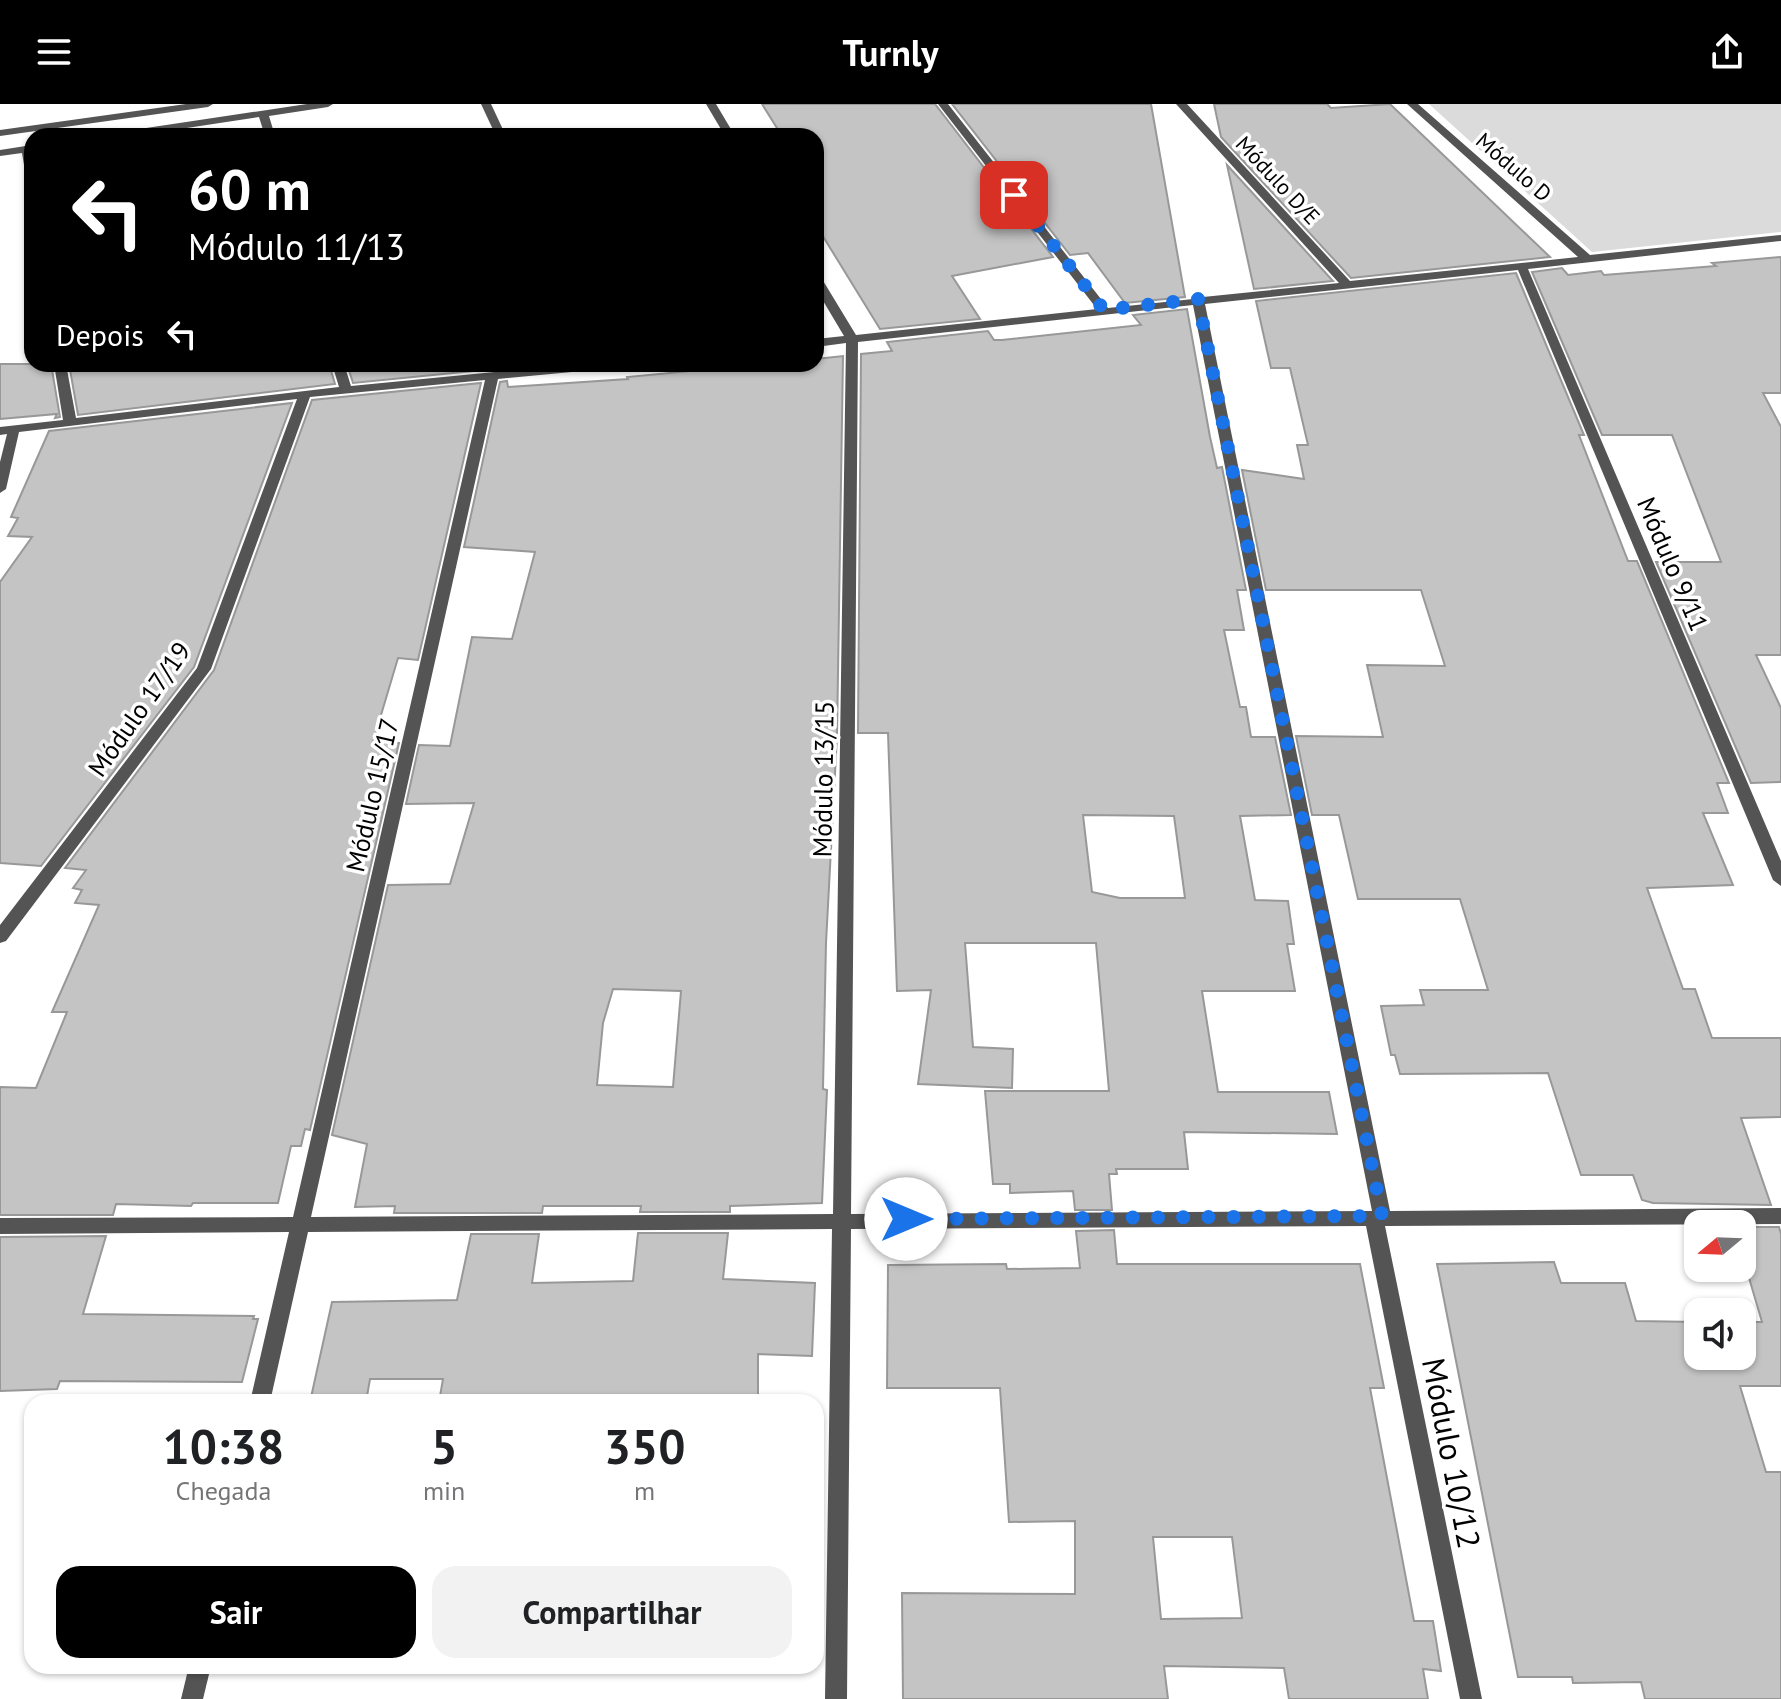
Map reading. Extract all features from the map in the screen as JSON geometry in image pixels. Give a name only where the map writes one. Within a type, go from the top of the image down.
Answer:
[{"type":"street","points":[[25,128],[119,109],[208,104]]},
{"type":"street","points":[[168,128],[328,104]]},
{"type":"street","points":[[486,104],[497,128]]},
{"type":"street","points":[[711,104],[725,128]]},
{"type":"street","points":[[943,104],[1104,310]]},
{"type":"street","name":"Módulo D/E","points":[[1181,104],[1346,284]]},
{"type":"street","name":"Módulo D","points":[[1412,104],[1589,260]]},
{"type":"street","points":[[263,114],[267,128]]},
{"type":"street","points":[[0,133],[24,128]]},
{"type":"street","points":[[0,153],[24,149]]},
{"type":"street","points":[[824,342],[1198,299],[1781,238]]},
{"type":"street","name":"Módulo 9/11","points":[[1522,267],[1781,880]]},
{"type":"street","points":[[824,292],[852,339]]},
{"type":"street","name":"Módulo 10/12","points":[[1198,299],[1471,1699]]},
{"type":"street","name":"Módulo 13/15","points":[[836,1699],[852,339]]},
{"type":"street","points":[[61,372],[70,422]]},
{"type":"street","points":[[340,372],[346,391]]},
{"type":"street","points":[[0,431],[305,394],[538,372]]},
{"type":"street","name":"Módulo 15/17","points":[[262,1394],[492,377]]},
{"type":"street","name":"Módulo 17/19","points":[[0,937],[204,669],[305,394]]},
{"type":"street","points":[[0,489],[14,429]]},
{"type":"street","points":[[0,1226],[1781,1216]]},
{"type":"street","points":[[192,1699],[198,1674]]},
{"type":"shaded area","points":[[1429,104],[1781,104],[1781,232],[1592,252]]},
{"type":"building","points":[[762,104],[935,104],[1053,257],[952,276],[980,319],[880,329],[824,238],[824,128],[777,128]]},
{"type":"building","points":[[952,104],[1151,104],[1185,297],[1125,303],[1088,253],[1070,255]]},
{"type":"building","points":[[1214,104],[1327,104],[1331,108],[1390,104],[1550,257],[1351,278],[1221,137]]},
{"type":"building","points":[[1227,165],[1333,281],[1254,289]]},
{"type":"building","points":[[1781,257],[1781,393],[1763,393],[1781,427],[1781,655],[1756,655],[1781,708],[1781,782],[1751,783],[1656,562],[1721,562],[1672,435],[1602,435],[1532,272],[1562,268],[1568,275],[1601,271],[1604,275]]},
{"type":"building","points":[[1516,273],[1584,435],[1579,435],[1628,561],[1637,561],[1729,783],[1717,783],[1728,813],[1703,813],[1733,885],[1647,888],[1683,989],[1695,989],[1712,1038],[1781,1038],[1781,1117],[1741,1118],[1771,1205],[1653,1203],[1642,1200],[1633,1175],[1581,1175],[1548,1073],[1400,1074],[1395,1055],[1391,1055],[1381,1006],[1424,1005],[1420,990],[1488,990],[1460,899],[1358,899],[1339,815],[1312,815],[1296,736],[1383,737],[1367,665],[1445,666],[1421,590],[1266,590],[1242,470],[1304,479],[1297,445],[1308,445],[1290,368],[1271,368],[1256,301]]},
{"type":"building","points":[[1187,309],[1210,437],[1217,468],[1222,467],[1246,590],[1237,590],[1244,630],[1224,630],[1240,707],[1246,707],[1251,737],[1275,737],[1291,815],[1240,816],[1255,900],[1288,901],[1294,944],[1287,944],[1295,991],[1202,991],[1218,1092],[1329,1092],[1337,1134],[1184,1132],[1188,1169],[1116,1169],[1117,1174],[1109,1174],[1112,1210],[1075,1210],[1073,1191],[1010,1193],[1010,1184],[993,1184],[985,1091],[1109,1091],[1096,943],[965,943],[973,1047],[1013,1049],[1012,1088],[918,1084],[931,990],[897,991],[888,733],[858,733],[861,354],[892,351],[887,342],[988,331],[994,340],[1002,340],[1141,325],[1133,315]],"holes":[[[1083,815],[1174,816],[1185,898],[1120,898],[1092,892]]]},
{"type":"building","points":[[843,356],[837,736],[826,943],[823,1089],[827,1090],[822,1203],[730,1206],[730,1212],[640,1212],[641,1206],[543,1206],[542,1213],[394,1213],[395,1206],[355,1207],[367,1144],[332,1135],[388,885],[450,884],[474,803],[406,804],[419,745],[450,746],[472,637],[512,639],[535,552],[464,547],[500,382],[507,381],[508,387],[680,372],[824,372],[824,358]],"holes":[[[613,989],[681,991],[673,1087],[597,1085],[603,1023]]]},
{"type":"building","points":[[0,364],[24,364],[24,372],[52,372],[60,417],[55,418],[57,414],[0,419]]},
{"type":"building","points":[[70,372],[331,372],[335,384],[78,415]]},
{"type":"building","points":[[350,372],[463,372],[353,383]]},
{"type":"building","points":[[481,383],[418,660],[398,658],[373,742],[399,743],[310,1130],[305,1129],[301,1146],[291,1146],[278,1203],[193,1203],[191,1206],[116,1204],[113,1215],[0,1215],[0,1087],[36,1088],[67,1012],[52,1012],[99,905],[75,903],[82,890],[73,888],[86,870],[65,868],[214,670],[312,400]]},
{"type":"building","points":[[292,403],[194,667],[41,866],[0,863],[0,582],[32,537],[8,536],[18,518],[11,517],[49,431]]},
{"type":"building","points":[[1756,1227],[1779,1227],[1781,1386],[1740,1386],[1766,1472],[1781,1472],[1781,1699],[1645,1699],[1641,1682],[1573,1683],[1572,1677],[1518,1677],[1437,1264],[1554,1262],[1561,1283],[1625,1283],[1636,1321],[1684,1322],[1684,1370],[1756,1370],[1756,1322],[1762,1322],[1750,1282],[1756,1282]]},
{"type":"building","points":[[1114,1230],[1117,1264],[1360,1264],[1384,1388],[1370,1388],[1414,1621],[1433,1621],[1441,1671],[1423,1669],[1428,1699],[1289,1699],[1284,1668],[1164,1666],[1168,1699],[903,1699],[902,1593],[1075,1594],[1075,1521],[1009,1522],[1000,1388],[887,1388],[888,1265],[1006,1264],[1007,1269],[1080,1268],[1076,1231]],"holes":[[[1153,1537],[1232,1537],[1242,1618],[1161,1619]]]},
{"type":"building","points":[[638,1233],[728,1233],[723,1279],[815,1283],[812,1356],[758,1354],[758,1394],[440,1394],[443,1379],[370,1379],[367,1394],[312,1394],[332,1302],[457,1300],[471,1234],[539,1234],[532,1283],[633,1281]]},
{"type":"building","points":[[106,1236],[83,1314],[254,1316],[253,1319],[258,1319],[242,1382],[60,1381],[57,1389],[0,1391],[0,1237]]},
{"type":"route","points":[[906,1219],[1382,1216],[1198,299],[1104,310],[1014,195]]}]
